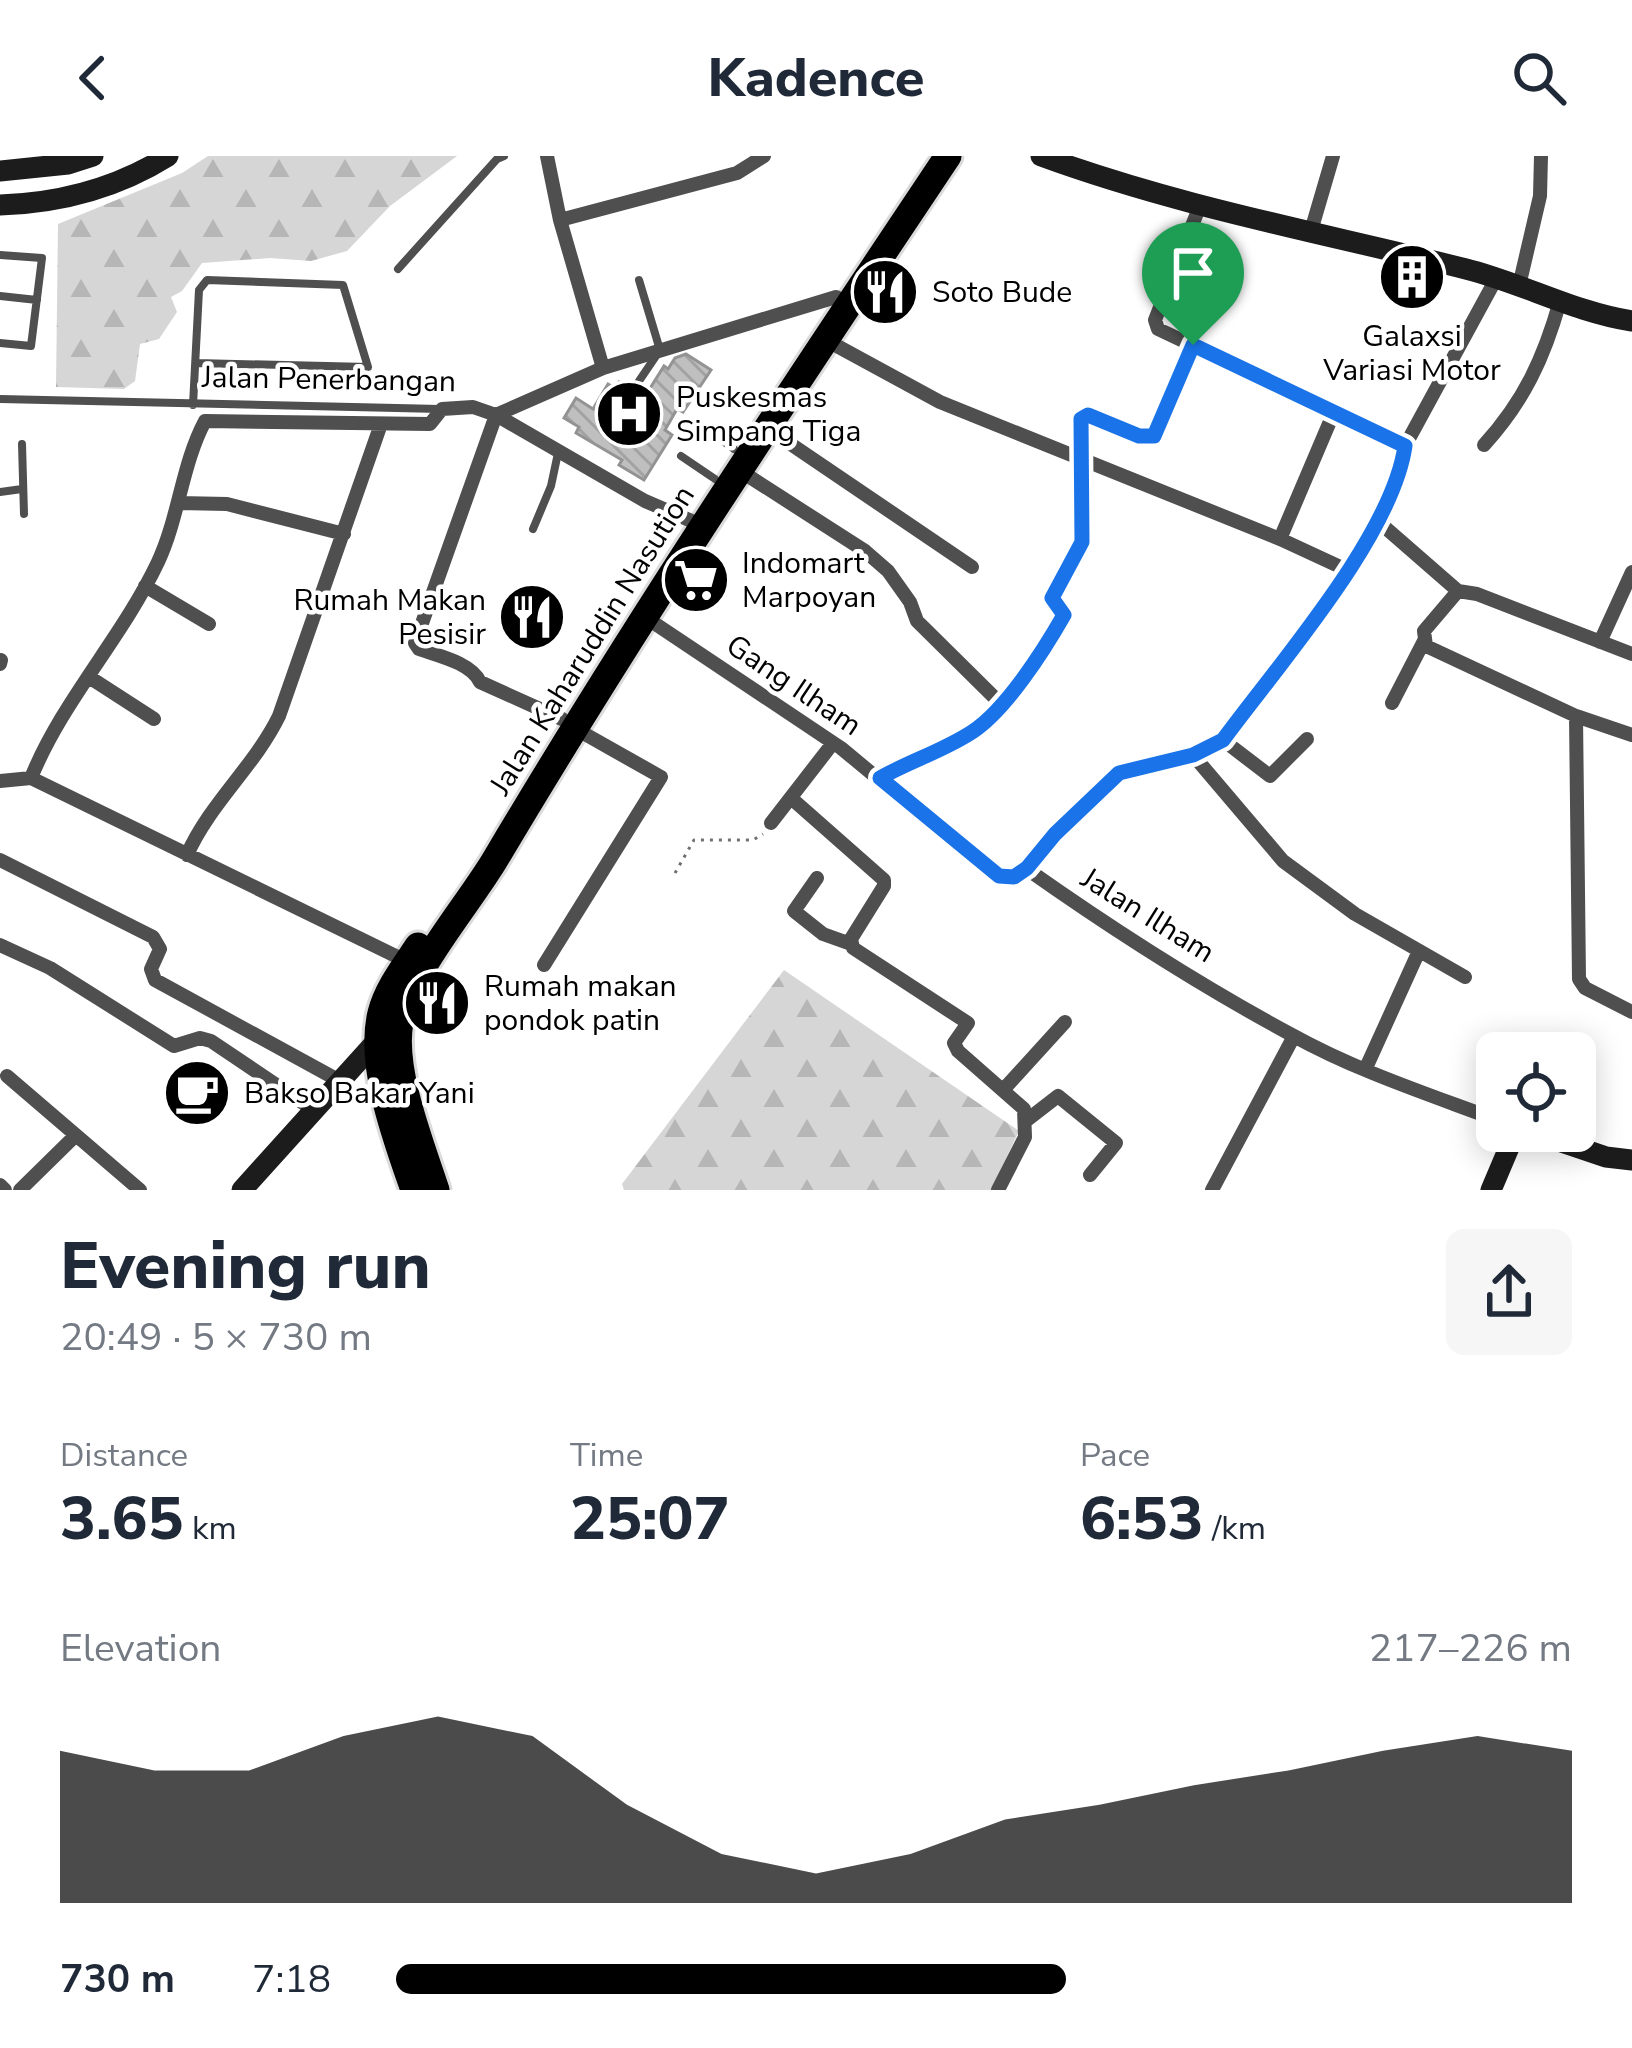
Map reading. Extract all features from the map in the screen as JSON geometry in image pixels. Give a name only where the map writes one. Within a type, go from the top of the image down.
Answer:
[{"type":"highway","name":"Jalan Kaharuddin Nasution","points":[[729,466],[767,428],[825,340],[842,300],[927,156]]},
{"type":"highway","name":"Jalan Kaharuddin Nasution","points":[[414,1190],[386,1101],[387,996],[643,615],[729,466],[948,156]]},
{"type":"highway","name":"Jalan Kaharuddin Nasution","points":[[389,1034],[569,724],[696,522]]},
{"type":"highway","name":"Jalan Kaharuddin Nasution","points":[[389,1034],[398,1048],[436,1190]]},
{"type":"street","points":[[0,171],[57,166],[93,156]]},
{"type":"street","points":[[0,205],[119,184],[168,156]]},
{"type":"street","points":[[547,156],[560,220],[603,368]]},
{"type":"street","points":[[560,220],[737,173],[764,156]]},
{"type":"street","points":[[1041,156],[1199,208],[1497,277],[1605,317],[1632,321]]},
{"type":"street","points":[[1311,231],[1333,156]]},
{"type":"street","points":[[1520,286],[1540,196],[1541,156]]},
{"type":"street","points":[[1199,208],[1155,320],[1158,329],[1405,446]]},
{"type":"street","points":[[1027,868],[1119,773],[1193,755],[1223,740],[1380,523],[1402,467],[1405,446],[1497,277]]},
{"type":"street","points":[[544,965],[661,777],[569,724],[480,682],[466,668],[416,647],[422,616],[496,415],[603,368],[842,300]]},
{"type":"street","points":[[1484,445],[1514,412],[1534,379],[1560,301]]},
{"type":"street","points":[[825,340],[940,402],[1280,539],[1347,571]]},
{"type":"street","points":[[880,778],[961,739],[1000,704],[1064,615],[1052,598],[1082,542],[1079,457],[1083,415],[1139,436],[1154,436],[1193,345]]},
{"type":"street","name":"Jalan Penerbangan","points":[[442,409],[472,407],[496,415],[645,501],[696,522]]},
{"type":"street","points":[[31,778],[51,730],[89,677],[160,558],[205,421],[430,424],[442,409]]},
{"type":"street","points":[[1280,539],[1334,412]]},
{"type":"street","points":[[187,855],[200,824],[262,749],[279,716],[381,424]]},
{"type":"street","points":[[767,428],[972,567]]},
{"type":"street","points":[[729,466],[865,551],[888,571],[910,602],[917,622],[1000,704]]},
{"type":"street","points":[[179,503],[227,504],[344,534]]},
{"type":"street","points":[[1380,523],[1458,591],[1478,594],[1632,654]]},
{"type":"street","points":[[1600,642],[1632,572]]},
{"type":"street","points":[[145,586],[209,624]]},
{"type":"street","points":[[1458,591],[1424,631],[1426,646],[1576,716],[1632,735]]},
{"type":"street","name":"Gang Ilham","points":[[643,615],[833,743],[986,868],[1006,878],[1027,868]]},
{"type":"street","points":[[1392,703],[1424,641]]},
{"type":"street","points":[[89,677],[154,719]]},
{"type":"street","points":[[1576,716],[1579,979],[1585,988],[1632,1012]]},
{"type":"street","points":[[1223,740],[1270,776],[1307,739]]},
{"type":"street","points":[[771,823],[833,743]]},
{"type":"street","points":[[1193,755],[1283,861],[1355,914],[1466,977]]},
{"type":"street","points":[[0,781],[31,778],[408,962]]},
{"type":"street","points":[[791,798],[884,880],[851,944]]},
{"type":"street","points":[[0,860],[153,937],[160,949],[151,974],[154,980],[338,1080]]},
{"type":"street","name":"Jalan Ilham","points":[[1027,868],[1131,940],[1294,1036],[1365,1070],[1476,1112]]},
{"type":"street","points":[[817,878],[794,911],[823,934],[851,944],[968,1023],[954,1042],[958,1051],[1024,1109],[1025,1137],[998,1190]]},
{"type":"street","points":[[0,945],[50,968],[174,1046],[200,1038],[211,1041],[316,1111]]},
{"type":"street","points":[[1365,1070],[1419,951]]},
{"type":"street","points":[[1004,1089],[1065,1022]]},
{"type":"street","points":[[242,1190],[316,1111],[338,1080],[389,1034]]},
{"type":"street","points":[[1212,1190],[1294,1036]]},
{"type":"street","points":[[7,1076],[140,1190]]},
{"type":"street","points":[[1027,1120],[1058,1096],[1098,1128],[1117,1146],[1090,1174]]},
{"type":"street","points":[[20,1190],[75,1136]]},
{"type":"street","points":[[1491,1190],[1507,1152]]},
{"type":"street","points":[[1591,1152],[1632,1160]]},
{"type":"lane","points":[[398,268],[504,156]]},
{"type":"lane","points":[[0,255],[42,258],[31,346],[0,343]]},
{"type":"lane","points":[[637,384],[659,350],[639,280]]},
{"type":"lane","points":[[193,405],[199,290],[204,282],[334,283],[347,288],[368,367],[196,363]]},
{"type":"lane","points":[[0,296],[37,300]]},
{"type":"lane","name":"Jalan Penerbangan","points":[[0,400],[442,409]]},
{"type":"lane","points":[[700,425],[729,466]]},
{"type":"lane","points":[[22,443],[24,514]]},
{"type":"lane","points":[[533,530],[559,452]]},
{"type":"lane","points":[[681,456],[729,466]]},
{"type":"lane","points":[[0,492],[22,489]]},
{"type":"path","points":[[675,873],[694,840],[753,840],[771,823]]},
{"type":"green space","points":[[208,156],[457,156],[390,206],[347,251],[311,261],[270,258],[202,263],[182,291],[171,297],[177,312],[159,339],[140,344],[135,381],[124,389],[56,387],[58,224],[182,173]]},
{"type":"green space","points":[[784,970],[1019,1131],[991,1190],[624,1190],[622,1184]]},
{"type":"building","points":[[686,354],[711,370],[683,412],[677,409],[665,430],[672,435],[644,480],[619,465],[622,460],[576,433],[579,427],[564,418],[576,398],[593,409],[608,384],[615,388],[619,382],[644,398],[664,366],[668,369],[675,358]]},
{"type":"place","name":"Galaxsi Variasi Motor","points":[[1412,277]]},
{"type":"place","name":"Soto Bude","points":[[885,292]]},
{"type":"place","name":"Puskesmas Simpang Tiga","points":[[629,414]]},
{"type":"place","name":"Indomart Marpoyan","points":[[696,580]]},
{"type":"place","name":"Rumah Makan Pesisir","points":[[532,617]]},
{"type":"place","name":"Rumah makan pondok patin","points":[[437,1003]]},
{"type":"place","name":"Bakso Bakar Yani","points":[[197,1093]]},
{"type":"route","points":[[1193,345],[1405,446],[1402,467],[1380,523],[1223,740],[1193,755],[1119,773],[1027,868],[1014,877],[999,876],[880,778],[978,728],[1049,640],[1064,615],[1052,598],[1082,542],[1081,419],[1088,415],[1139,436],[1154,436],[1193,345]]}]
